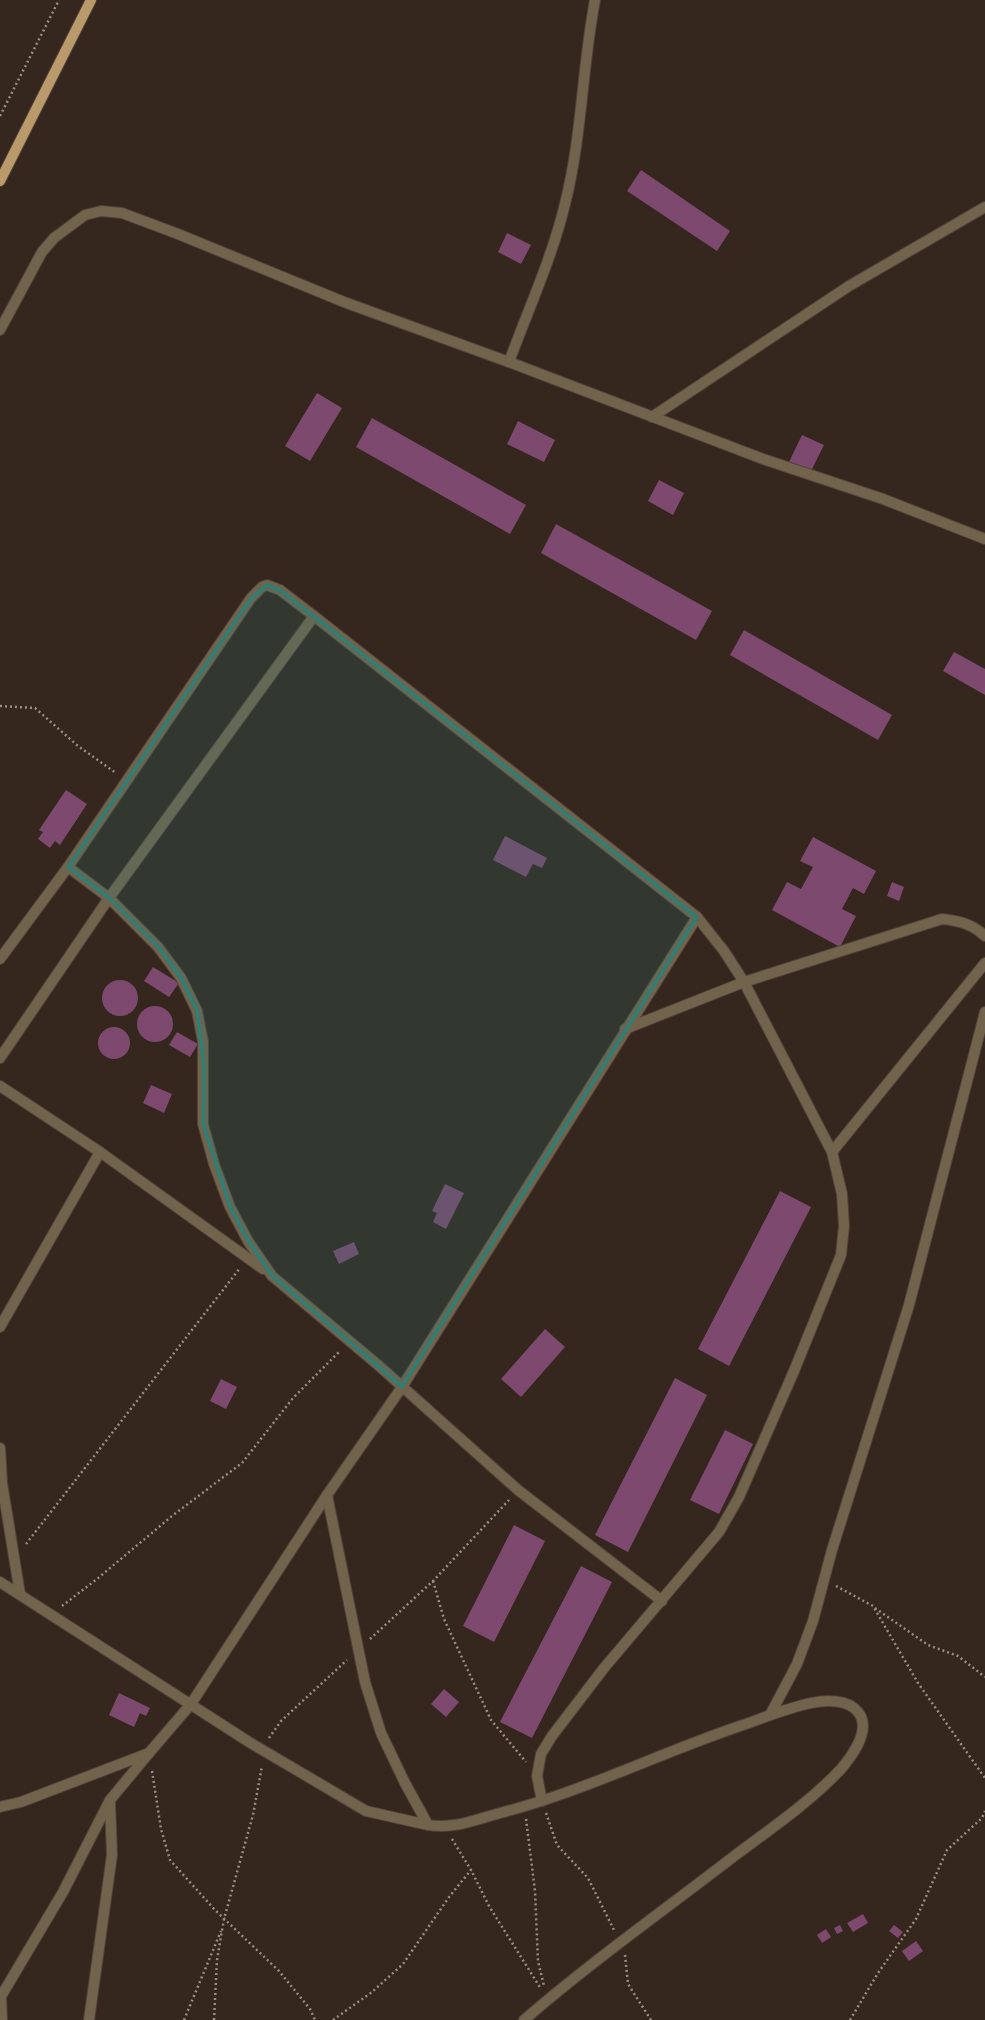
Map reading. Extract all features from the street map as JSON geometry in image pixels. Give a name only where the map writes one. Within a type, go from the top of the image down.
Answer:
[{"type":"main road","points":[[0,181],[91,0]]},
{"type":"street","points":[[510,362],[565,204],[580,129],[590,29],[595,0]]},
{"type":"street","points":[[652,417],[849,286],[985,206]]},
{"type":"street","points":[[0,330],[42,252],[54,238],[85,215],[101,211],[122,213],[178,234],[344,302],[510,362],[763,459],[883,499],[985,539]]},
{"type":"street","points":[[0,959],[68,867],[257,591],[267,585],[274,588],[314,616],[697,918],[724,951],[744,982],[832,1152],[842,1194],[844,1226],[841,1255],[794,1371],[739,1497],[719,1532],[604,1668],[552,1736],[541,1754],[537,1776],[542,1801]]},
{"type":"street","points":[[0,1058],[109,898],[314,616]]},
{"type":"street","points":[[68,867],[109,898],[158,947],[181,978],[197,1011],[203,1042],[204,1124],[214,1164],[234,1214],[248,1241],[272,1276]]},
{"type":"street","points":[[2,2020],[0,1998],[63,1892],[110,1800],[191,1704],[327,1495],[402,1387],[625,1029],[697,918]]},
{"type":"street","points":[[625,1029],[744,982],[942,919],[959,921],[974,926],[985,936]]},
{"type":"street","points":[[832,1152],[985,963]]},
{"type":"street","points":[[770,1716],[797,1664],[813,1621],[832,1550],[909,1305],[985,1012]]},
{"type":"street","points":[[0,1086],[100,1152],[249,1257],[350,1341],[518,1490],[662,1601]]},
{"type":"street","points":[[0,1330],[0,1327],[100,1152]]},
{"type":"street","points":[[0,1448],[2,1483],[20,1594]]},
{"type":"street","points":[[327,1495],[365,1682],[381,1733],[405,1783],[428,1825]]},
{"type":"street","points":[[0,1582],[265,1752],[366,1811],[428,1825],[445,1827],[525,1807],[711,1736],[811,1703],[842,1702],[853,1706],[861,1715],[863,1726],[859,1741],[841,1769],[804,1803],[624,1940],[547,2000],[524,2020]]},
{"type":"street","points":[[0,1807],[21,1802],[149,1753]]},
{"type":"street","points":[[88,2020],[112,1855],[110,1800]]},
{"type":"path","points":[[0,116],[59,0]]},
{"type":"path","points":[[0,706],[35,708],[78,746],[126,781]]},
{"type":"path","points":[[14,1558],[249,1257]]},
{"type":"path","points":[[51,1614],[97,1579],[172,1516],[242,1463],[293,1398],[350,1341]]},
{"type":"path","points":[[214,2020],[217,1960],[224,1919],[253,1815],[269,1736],[281,1721],[433,1581],[518,1490]]},
{"type":"path","points":[[825,1580],[873,1606],[928,1645],[958,1656],[985,1677]]},
{"type":"path","points":[[433,1581],[444,1619],[491,1720],[537,1776]]},
{"type":"path","points":[[873,1606],[918,1683],[985,1778]]},
{"type":"path","points":[[149,1753],[161,1829],[170,1860],[224,1919],[279,1971],[310,2009],[315,2020]]},
{"type":"path","points":[[542,1801],[557,1845],[588,1878],[614,1929],[624,1940],[628,1984],[650,2020]]},
{"type":"path","points":[[525,1807],[535,1891],[538,1960],[547,2000]]},
{"type":"path","points":[[850,2020],[878,1973],[916,1919],[947,1850],[982,1818],[985,1811]]},
{"type":"path","points":[[445,1827],[471,1870],[488,1906],[547,2000]]},
{"type":"path","points":[[333,2020],[372,1992],[403,1964],[449,1897],[471,1870]]},
{"type":"path","points":[[184,2020],[223,1925]]},
{"type":"highlighted area","points":[[267,585],[280,590],[314,616],[697,917],[402,1387],[272,1276],[248,1241],[230,1207],[203,1124],[204,1068],[197,1011],[181,978],[158,947],[109,898],[68,867],[251,598]]},
{"type":"building","points":[[641,170],[730,231],[717,251],[627,191]]},
{"type":"building","points":[[507,233],[531,245],[521,264],[498,252]]},
{"type":"building","points":[[317,393],[342,408],[310,461],[285,446]]},
{"type":"building","points":[[372,418],[526,505],[510,534],[356,447]]},
{"type":"building","points":[[518,421],[555,440],[544,462],[507,444]]},
{"type":"building","points":[[802,435],[824,445],[810,473],[789,462]]},
{"type":"building","points":[[659,480],[684,493],[673,515],[648,501]]},
{"type":"building","points":[[556,524],[712,611],[696,640],[541,553]]},
{"type":"building","points":[[744,630],[892,715],[878,740],[730,655]]},
{"type":"building","points":[[954,652],[985,669],[985,695],[943,671]]},
{"type":"building","points":[[66,790],[87,804],[60,845],[55,841],[50,848],[38,839],[43,832],[39,830]]},
{"type":"building","points":[[505,836],[547,858],[542,868],[533,864],[526,877],[493,860]]},
{"type":"building","points":[[813,837],[876,871],[864,894],[853,888],[842,909],[856,916],[840,947],[772,910],[787,882],[801,889],[813,867],[800,861]]},
{"type":"building","points":[[892,882],[904,887],[899,901],[887,896]]},
{"type":"building","points":[[153,967],[179,983],[169,997],[144,981]]},
{"type":"building","points":[[124,980],[133,985],[137,991],[137,1005],[133,1011],[124,1016],[116,1016],[107,1011],[103,1005],[102,994],[107,985],[113,981]]},
{"type":"building","points":[[155,1006],[165,1009],[170,1014],[173,1024],[170,1034],[165,1039],[155,1042],[145,1039],[140,1034],[137,1024],[140,1014],[145,1009]]},
{"type":"building","points":[[111,1027],[117,1027],[127,1034],[130,1043],[129,1049],[123,1056],[117,1059],[111,1059],[101,1052],[98,1046],[98,1040],[105,1030]]},
{"type":"building","points":[[177,1032],[198,1044],[190,1057],[169,1045]]},
{"type":"building","points":[[151,1085],[172,1094],[164,1113],[143,1103]]},
{"type":"building","points":[[445,1184],[464,1193],[446,1229],[433,1222],[437,1213],[432,1211]]},
{"type":"building","points":[[780,1191],[811,1207],[729,1366],[698,1349]]},
{"type":"building","points":[[354,1242],[359,1254],[339,1264],[333,1251]]},
{"type":"building","points":[[545,1329],[565,1347],[521,1397],[501,1379]]},
{"type":"building","points":[[675,1378],[707,1395],[628,1552],[595,1535]]},
{"type":"building","points":[[221,1379],[237,1387],[226,1409],[210,1401]]},
{"type":"building","points":[[725,1430],[753,1444],[719,1514],[690,1500]]},
{"type":"building","points":[[514,1525],[545,1541],[494,1642],[463,1626]]},
{"type":"building","points":[[581,1566],[612,1582],[532,1738],[500,1722]]},
{"type":"building","points":[[444,1689],[459,1702],[446,1717],[431,1704]]},
{"type":"building","points":[[119,1693],[150,1708],[146,1716],[140,1713],[134,1727],[109,1715]]},
{"type":"building","points":[[863,1914],[868,1923],[853,1932],[847,1923]]},
{"type":"building","points":[[840,1925],[843,1931],[837,1934],[834,1928]]},
{"type":"building","points":[[894,1925],[903,1932],[898,1938],[889,1931]]},
{"type":"building","points":[[826,1929],[831,1937],[822,1943],[817,1935]]},
{"type":"building","points":[[916,1941],[923,1951],[909,1961],[902,1951]]}]
